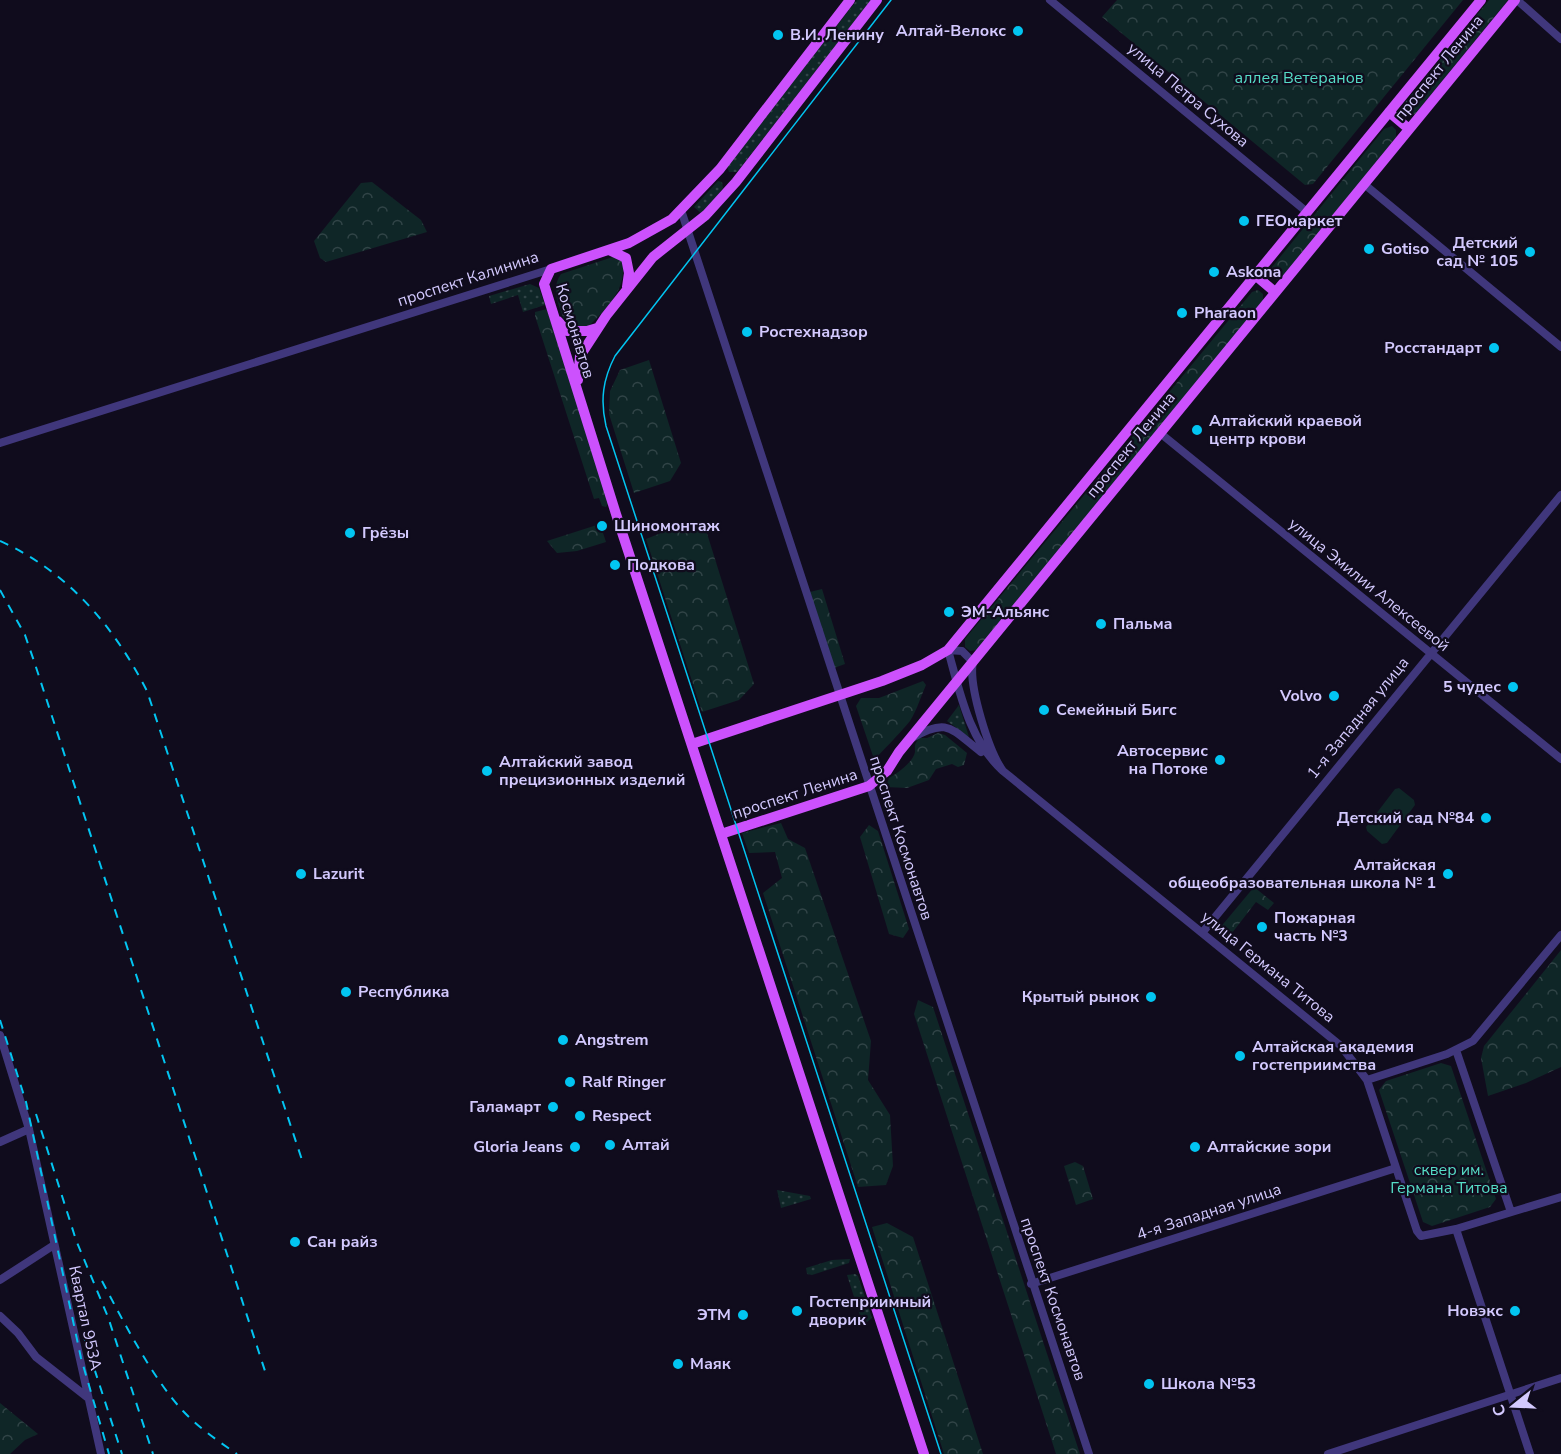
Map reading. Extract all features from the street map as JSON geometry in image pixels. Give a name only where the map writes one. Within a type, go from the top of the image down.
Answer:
[{"type":"main road","name":"проспект Калинина","points":[[551,269],[646,236],[681,210],[720,169],[850,0]]},
{"type":"main road","points":[[877,0],[736,182],[688,230],[658,253],[625,293],[597,328],[580,356],[577,372],[582,404],[924,1454]]},
{"type":"main road","name":"проспект Ленина","points":[[692,744],[907,671],[948,650],[1481,0]]},
{"type":"main road","name":"проспект Ленина","points":[[721,834],[869,786],[887,771],[909,740],[1516,0]]},
{"type":"main road","points":[[1389,112],[1409,129]]},
{"type":"main road","points":[[720,169],[736,182]]},
{"type":"main road","points":[[609,250],[621,254],[628,264],[629,281],[625,293]]},
{"type":"main road","name":"Космонавтов","points":[[551,269],[544,284],[582,404]]},
{"type":"main road","points":[[1256,275],[1275,292]]},
{"type":"main road","points":[[554,316],[567,330],[587,332],[597,328]]},
{"type":"street","name":"улица Петра Сухова","points":[[1050,0],[1307,212]]},
{"type":"street","points":[[1516,0],[1561,39]]},
{"type":"street","points":[[1364,184],[1561,347]]},
{"type":"street","name":"проспект Космонавтов","points":[[681,210],[1031,1284],[1046,1321],[1089,1454]]},
{"type":"street","name":"проспект Калинина","points":[[0,443],[551,269]]},
{"type":"street","name":"улица Эмилии Алексеевой","points":[[1160,434],[1561,759]]},
{"type":"street","name":"1-я Западная улица","points":[[1202,933],[1561,495]]},
{"type":"street","points":[[990,759],[978,742],[948,650],[962,651],[973,662],[972,678],[981,713],[993,756],[1003,771]]},
{"type":"street","points":[[909,740],[933,726],[944,726],[990,759]]},
{"type":"street","name":"улица Германа Титова","points":[[990,759],[1341,1046],[1367,1080],[1421,1236],[1456,1229],[1561,1197]]},
{"type":"street","points":[[1367,1080],[1456,1050],[1481,1034],[1561,935]]},
{"type":"street","name":"Квартал 953А","points":[[0,1035],[29,1129],[101,1454]]},
{"type":"street","points":[[1456,1050],[1511,1212]]},
{"type":"street","points":[[0,1142],[29,1129]]},
{"type":"street","name":"4-я Западная улица","points":[[1031,1284],[1396,1168]]},
{"type":"street","points":[[1456,1229],[1530,1454]]},
{"type":"street","points":[[0,1280],[54,1245]]},
{"type":"street","name":"Квартал 953А","points":[[0,1316],[18,1333],[36,1357],[87,1397]]},
{"type":"street","points":[[1328,1454],[1561,1378]]},
{"type":"green space","points":[[857,0],[871,0],[737,172],[729,172],[727,166]]},
{"type":"green space","name":"аллея Ветеранов","points":[[1117,0],[1463,0],[1313,184],[1305,185],[1102,17]]},
{"type":"green space","points":[[1489,0],[1508,0],[1415,114],[1408,117],[1403,113],[1403,105]]},
{"type":"green space","points":[[1392,126],[1396,130],[1396,137],[1284,276],[1277,280],[1271,275],[1272,267],[1384,129]]},
{"type":"green space","points":[[718,181],[722,182],[723,188],[702,214],[694,207]]},
{"type":"green space","points":[[372,182],[421,220],[427,232],[326,262],[320,258],[314,241],[361,183]]},
{"type":"green space","points":[[613,257],[622,261],[623,271],[619,289],[614,297],[589,326],[573,328],[566,324],[558,305],[556,292],[561,274]]},
{"type":"green space","points":[[530,284],[539,288],[545,305],[523,312],[518,295],[491,304],[489,296]]},
{"type":"green space","points":[[1258,290],[1263,294],[1263,301],[977,650],[970,651],[965,647],[965,639],[1252,292]]},
{"type":"green space","points":[[547,309],[609,502],[606,507],[602,506],[599,498],[594,499],[535,316],[535,312]]},
{"type":"green space","points":[[649,360],[681,463],[670,481],[634,493],[609,414],[610,391],[620,370]]},
{"type":"green space","points":[[686,523],[705,527],[754,684],[739,700],[702,712],[646,539]]},
{"type":"green space","points":[[600,524],[606,542],[577,551],[557,553],[547,541]]},
{"type":"green space","points":[[822,589],[845,664],[834,668],[810,592]]},
{"type":"green space","points":[[923,681],[926,685],[910,721],[874,759],[856,706],[861,698],[879,698]]},
{"type":"green space","points":[[959,705],[969,737],[947,721]]},
{"type":"green space","points":[[938,733],[945,735],[967,753],[964,765],[958,767],[952,764],[936,769],[929,780],[907,788],[886,787],[889,778],[912,759],[919,738],[927,738]]},
{"type":"green space","points":[[1399,788],[1414,800],[1415,805],[1387,843],[1382,844],[1367,831],[1366,827],[1395,789]]},
{"type":"green space","points":[[781,823],[788,839],[805,848],[871,1041],[868,1080],[890,1115],[893,1166],[886,1185],[858,1187],[763,893],[782,878],[775,852],[749,853],[742,833]]},
{"type":"green space","points":[[869,825],[878,831],[909,929],[903,938],[889,934],[860,837]]},
{"type":"green space","points":[[1254,887],[1274,903],[1268,910],[1256,902],[1225,942],[1219,929]]},
{"type":"green space","points":[[1561,950],[1561,1067],[1526,1083],[1488,1096],[1481,1058],[1484,1046]]},
{"type":"green space","points":[[918,1000],[933,1007],[1080,1454],[1056,1454],[914,1014]]},
{"type":"green space","name":"сквер им. Германа Титова","points":[[1441,1063],[1451,1066],[1496,1199],[1490,1207],[1432,1226],[1423,1222],[1379,1090],[1386,1081]]},
{"type":"green space","points":[[1075,1162],[1083,1166],[1093,1199],[1076,1205],[1064,1166]]},
{"type":"green space","points":[[777,1190],[810,1196],[811,1199],[781,1208]]},
{"type":"green space","points":[[887,1223],[913,1237],[983,1454],[944,1454],[872,1227]]},
{"type":"green space","points":[[850,1259],[849,1263],[812,1275],[807,1274],[806,1268],[832,1260]]},
{"type":"green space","points":[[847,1275],[858,1276],[872,1318],[863,1325]]},
{"type":"green space","points":[[0,1403],[38,1434],[25,1440],[10,1454],[0,1454]]},
{"type":"tram line","points":[[891,0],[615,356],[605,381],[603,407],[606,426],[941,1454]]},
{"type":"railway","points":[[0,541],[47,568],[86,603],[120,644],[147,691],[303,1163]]},
{"type":"railway","points":[[0,590],[25,635],[34,661],[265,1371]]},
{"type":"railway","points":[[0,1020],[26,1102],[81,1358],[109,1454]]},
{"type":"railway","points":[[36,1114],[76,1240],[108,1317],[153,1454]]},
{"type":"railway","points":[[102,1281],[139,1349],[172,1398],[196,1423],[237,1454]]},
{"type":"railway","points":[[72,1283],[92,1346]]},
{"type":"railway","points":[[84,1337],[122,1454]]},
{"type":"place","name":"Алтай-Велокс","points":[[1018,31]]},
{"type":"place","name":"В.И. Ленину","points":[[778,35]]},
{"type":"place","name":"ГЕОмаркет","points":[[1244,221]]},
{"type":"place","name":"Gotiso","points":[[1369,249]]},
{"type":"place","name":"Детский сад № 105","points":[[1530,252]]},
{"type":"place","name":"Askona","points":[[1214,272]]},
{"type":"place","name":"Pharaon","points":[[1182,313]]},
{"type":"place","name":"Ростехнадзор","points":[[747,332]]},
{"type":"place","name":"Росстандарт","points":[[1494,348]]},
{"type":"place","name":"Алтайский краевой центр крови","points":[[1197,430]]},
{"type":"place","name":"Шиномонтаж","points":[[602,526]]},
{"type":"place","name":"Грёзы","points":[[350,533]]},
{"type":"place","name":"Подкова","points":[[615,565]]},
{"type":"place","name":"ЭМ-Альянс","points":[[949,612]]},
{"type":"place","name":"Пальма","points":[[1101,624]]},
{"type":"place","name":"5 чудес","points":[[1513,687]]},
{"type":"place","name":"Volvo","points":[[1334,696]]},
{"type":"place","name":"Семейный Бигс","points":[[1044,710]]},
{"type":"place","name":"Автосервис на Потоке","points":[[1220,760]]},
{"type":"place","name":"Алтайский завод прецизионных изделий","points":[[487,771]]},
{"type":"place","name":"Детский сад №84","points":[[1486,818]]},
{"type":"place","name":"Lazurit","points":[[301,874]]},
{"type":"place","name":"Алтайская общеобразовательная школа № 1","points":[[1448,874]]},
{"type":"place","name":"Пожарная часть №3","points":[[1262,927]]},
{"type":"place","name":"Республика","points":[[346,992]]},
{"type":"place","name":"Крытый рынок","points":[[1151,997]]},
{"type":"place","name":"Angstrem","points":[[563,1040]]},
{"type":"place","name":"Алтайская академия гостеприимства","points":[[1240,1056]]},
{"type":"place","name":"Ralf Ringer","points":[[570,1082]]},
{"type":"place","name":"Галамарт","points":[[553,1107]]},
{"type":"place","name":"Respect","points":[[580,1116]]},
{"type":"place","name":"Алтай","points":[[610,1145]]},
{"type":"place","name":"Gloria Jeans","points":[[575,1147]]},
{"type":"place","name":"Алтайские зори","points":[[1195,1147]]},
{"type":"place","name":"Сан райз","points":[[295,1242]]},
{"type":"place","name":"Гостеприимный дворик","points":[[797,1311]]},
{"type":"place","name":"Новэкс","points":[[1515,1311]]},
{"type":"place","name":"ЭТМ","points":[[743,1315]]},
{"type":"place","name":"Маяк","points":[[678,1364]]},
{"type":"place","name":"Школа №53","points":[[1149,1384]]}]
